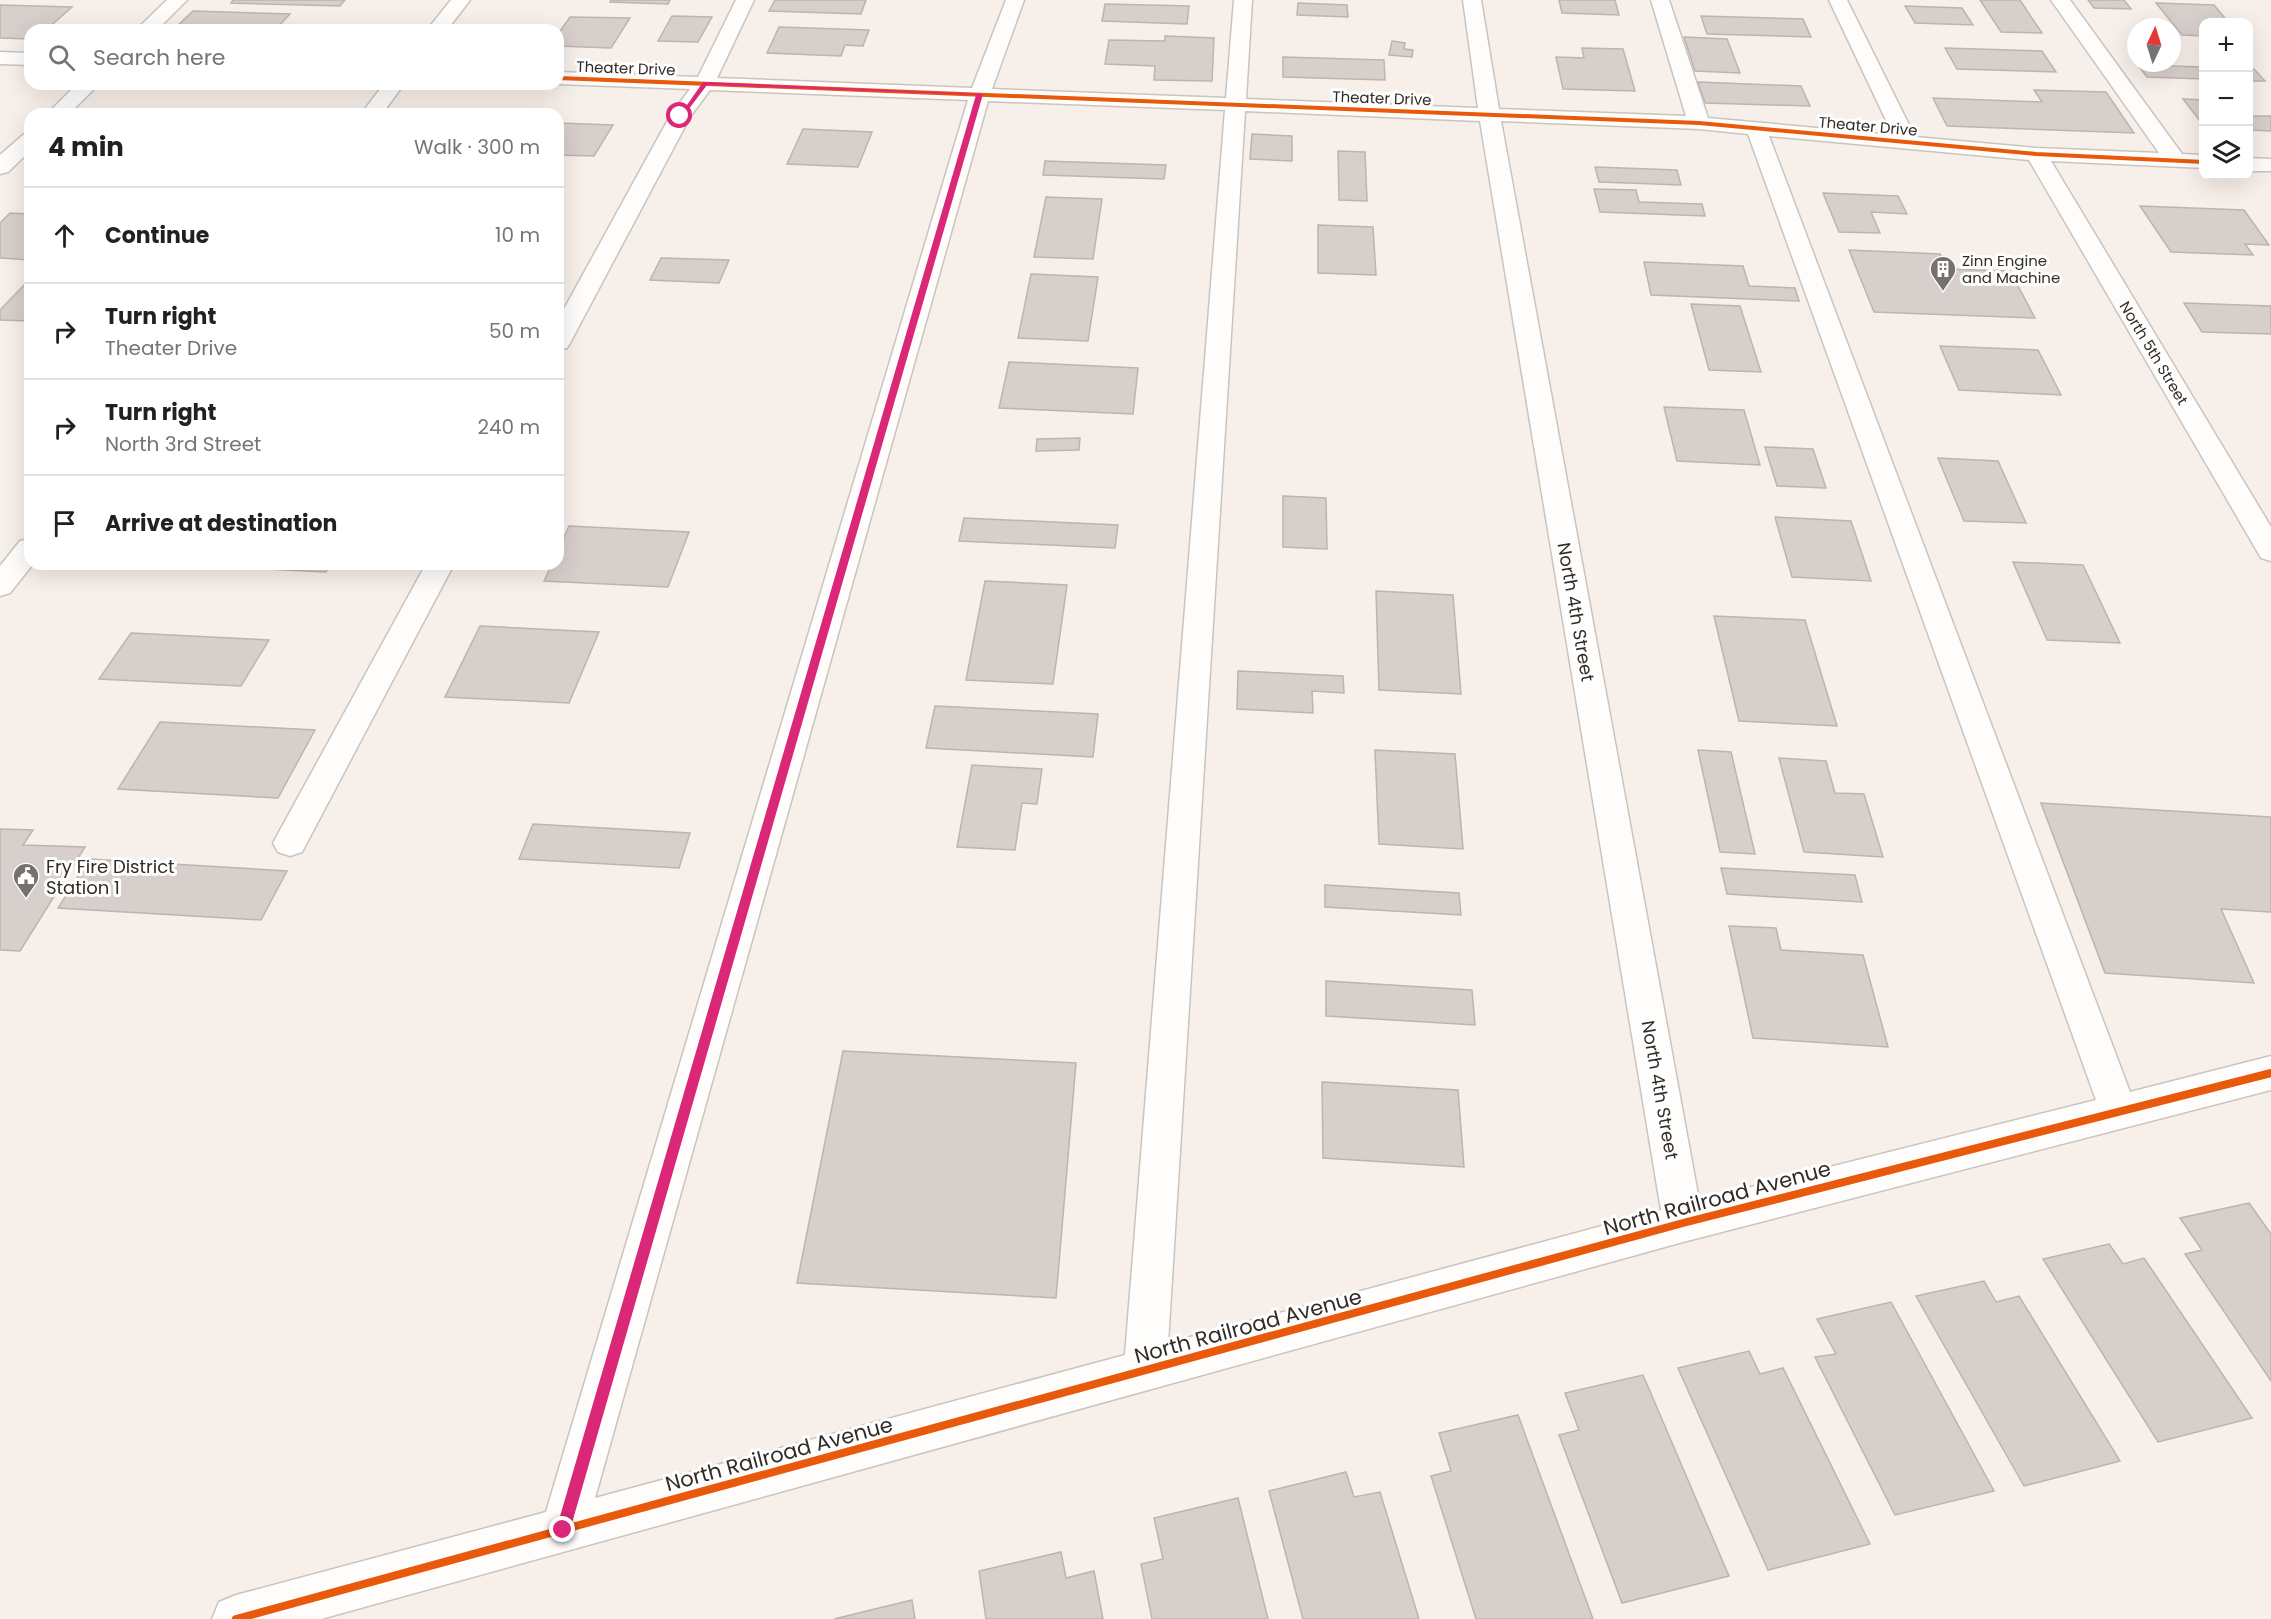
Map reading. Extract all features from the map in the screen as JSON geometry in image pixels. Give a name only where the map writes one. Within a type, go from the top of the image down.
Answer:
[{"type":"street","points":[[152,24],[178,0]]},
{"type":"street","points":[[442,24],[461,0]]},
{"type":"street","points":[[564,333],[680,116],[705,83],[745,0]]},
{"type":"street","points":[[563,1530],[980,94],[1015,0]]},
{"type":"street","points":[[1145,1371],[1243,0]]},
{"type":"street","name":"North 4th Street","points":[[1472,0],[1489,114],[1683,1222]]},
{"type":"street","points":[[1660,0],[1699,123]]},
{"type":"street","points":[[1838,0],[1907,141]]},
{"type":"street","points":[[2060,0],[2175,160]]},
{"type":"street","points":[[0,58],[24,60]]},
{"type":"street","name":"Theater Drive","points":[[564,78],[1699,123],[2036,154],[2199,162]]},
{"type":"street","points":[[63,108],[83,90]]},
{"type":"street","points":[[376,108],[389,90]]},
{"type":"street","points":[[1756,128],[2119,1112]]},
{"type":"street","points":[[0,167],[24,145]]},
{"type":"street","name":"North 5th Street","points":[[2036,154],[2271,551]]},
{"type":"street","points":[[2253,164],[2271,165]]},
{"type":"street","points":[[0,586],[24,556]]},
{"type":"street","points":[[290,843],[437,570]]},
{"type":"street","name":"North Railroad Avenue","points":[[236,1619],[1683,1222],[2271,1073]]},
{"type":"building","points":[[233,0],[345,0],[340,6],[231,3]]},
{"type":"building","points":[[611,0],[670,0],[668,4],[610,2]]},
{"type":"building","points":[[775,0],[866,0],[861,14],[769,11]]},
{"type":"building","points":[[1559,0],[1615,0],[1619,15],[1562,13]]},
{"type":"building","points":[[1980,0],[2020,0],[2042,33],[2001,32]]},
{"type":"building","points":[[2088,0],[2124,0],[2131,9],[2094,8]]},
{"type":"building","points":[[1298,3],[1347,5],[1348,17],[1297,15]]},
{"type":"building","points":[[2156,3],[2214,5],[2225,18],[2199,18],[2199,36],[2182,35],[2181,18],[2168,18]]},
{"type":"building","points":[[1105,4],[1189,6],[1187,24],[1102,21]]},
{"type":"building","points":[[0,5],[72,7],[53,24],[24,24],[24,39],[0,38]]},
{"type":"building","points":[[1905,6],[1962,8],[1973,25],[1915,23]]},
{"type":"building","points":[[193,11],[290,14],[281,24],[179,24]]},
{"type":"building","points":[[672,16],[712,17],[698,42],[658,41]]},
{"type":"building","points":[[1701,16],[1803,19],[1811,37],[1707,34]]},
{"type":"building","points":[[570,17],[630,18],[611,48],[564,46],[564,26]]},
{"type":"building","points":[[779,27],[869,30],[863,46],[845,45],[841,56],[767,53]]},
{"type":"building","points":[[1165,36],[1214,38],[1212,81],[1154,80],[1155,66],[1105,64],[1109,40],[1165,41]]},
{"type":"building","points":[[1684,37],[1727,39],[1740,73],[1695,71]]},
{"type":"building","points":[[1392,41],[1405,43],[1404,49],[1413,50],[1412,57],[1389,55]]},
{"type":"building","points":[[1582,48],[1623,49],[1635,91],[1563,89],[1556,57],[1584,58]]},
{"type":"building","points":[[1945,48],[2042,51],[2056,72],[1957,69]]},
{"type":"building","points":[[1283,57],[1384,60],[1385,80],[1283,77]]},
{"type":"building","points":[[2181,66],[2199,67],[2199,79],[2147,77],[2143,72],[2181,72]]},
{"type":"building","points":[[2253,69],[2254,69],[2265,81],[2253,81]]},
{"type":"building","points":[[1698,82],[1801,86],[1810,106],[1705,103]]},
{"type":"building","points":[[2034,90],[2106,92],[2134,133],[1947,126],[1933,98],[2042,102]]},
{"type":"building","points":[[2183,99],[2199,100],[2199,120]]},
{"type":"building","points":[[2253,116],[2271,116],[2271,131],[2253,130]]},
{"type":"building","points":[[564,123],[613,125],[594,156],[564,155]]},
{"type":"building","points":[[803,129],[872,132],[858,167],[787,164]]},
{"type":"building","points":[[1252,134],[1292,136],[1292,161],[1250,159]]},
{"type":"building","points":[[1338,151],[1365,152],[1367,201],[1339,200]]},
{"type":"building","points":[[1045,161],[1166,165],[1164,179],[1043,175]]},
{"type":"building","points":[[1595,167],[1677,170],[1681,185],[1599,182]]},
{"type":"building","points":[[1594,189],[1636,190],[1639,202],[1702,204],[1705,216],[1600,212]]},
{"type":"building","points":[[1823,193],[1898,196],[1907,214],[1871,212],[1880,233],[1839,232]]},
{"type":"building","points":[[1046,197],[1102,199],[1093,259],[1034,257]]},
{"type":"building","points":[[2140,206],[2244,210],[2269,245],[2245,244],[2253,255],[2171,252]]},
{"type":"building","points":[[10,213],[24,214],[24,260],[0,258],[0,223]]},
{"type":"building","points":[[1318,225],[1373,227],[1376,275],[1318,273]]},
{"type":"building","name":"Zinn Engine and Machine","points":[[1849,250],[1940,254],[1947,269],[2010,271],[2035,318],[1874,312]]},
{"type":"building","points":[[661,258],[729,260],[719,283],[650,280]]},
{"type":"building","points":[[1644,262],[1743,266],[1749,286],[1795,288],[1799,301],[1651,295]]},
{"type":"building","points":[[1031,274],[1098,277],[1088,341],[1018,338]]},
{"type":"building","points":[[24,285],[24,321],[0,320],[0,310]]},
{"type":"building","points":[[2184,303],[2271,306],[2271,334],[2202,332]]},
{"type":"building","points":[[1691,304],[1740,306],[1761,372],[1709,370]]},
{"type":"building","points":[[1940,346],[2038,350],[2061,395],[1959,390]]},
{"type":"building","points":[[1009,362],[1138,368],[1133,414],[999,408]]},
{"type":"building","points":[[1664,407],[1744,410],[1760,465],[1677,461]]},
{"type":"building","points":[[1080,438],[1079,450],[1036,451],[1037,439]]},
{"type":"building","points":[[1765,447],[1813,449],[1826,488],[1777,486]]},
{"type":"building","points":[[1938,458],[1998,461],[2026,523],[1964,521]]},
{"type":"building","points":[[1283,496],[1326,498],[1327,549],[1283,547]]},
{"type":"building","points":[[1775,517],[1851,521],[1871,581],[1792,577]]},
{"type":"building","points":[[964,518],[1118,525],[1115,548],[959,541]]},
{"type":"building","points":[[569,526],[689,532],[668,587],[544,581],[549,570],[564,570],[564,537]]},
{"type":"building","points":[[2013,562],[2083,565],[2120,643],[2047,640]]},
{"type":"building","points":[[284,570],[327,570],[326,572]]},
{"type":"building","points":[[985,581],[1067,585],[1053,684],[966,680]]},
{"type":"building","points":[[1376,591],[1453,595],[1461,694],[1379,690]]},
{"type":"building","points":[[1714,616],[1805,620],[1837,726],[1739,721]]},
{"type":"building","points":[[480,626],[599,632],[569,703],[445,697]]},
{"type":"building","points":[[131,633],[269,640],[241,686],[99,679]]},
{"type":"building","points":[[1238,671],[1343,676],[1344,693],[1312,691],[1313,713],[1237,709]]},
{"type":"building","points":[[935,706],[1098,714],[1093,757],[926,748]]},
{"type":"building","points":[[160,722],[315,730],[278,798],[118,789]]},
{"type":"building","points":[[1375,750],[1455,754],[1463,849],[1379,844]]},
{"type":"building","points":[[1698,750],[1731,752],[1755,854],[1720,852]]},
{"type":"building","points":[[1779,758],[1826,761],[1835,793],[1864,794],[1883,857],[1804,852]]},
{"type":"building","points":[[972,765],[1042,769],[1037,804],[1022,803],[1015,850],[957,847]]},
{"type":"building","points":[[2041,803],[2271,817],[2271,912],[2221,909],[2254,983],[2105,973]]},
{"type":"building","points":[[533,824],[690,833],[679,868],[519,859]]},
{"type":"building","name":"Fry Fire District Station 1","points":[[0,829],[33,830],[23,845],[85,847],[20,951],[0,950]]},
{"type":"building","points":[[89,859],[287,871],[261,920],[58,908]]},
{"type":"building","points":[[1721,868],[1855,875],[1862,902],[1727,894]]},
{"type":"building","points":[[1325,885],[1459,893],[1461,915],[1325,907]]},
{"type":"building","points":[[1729,926],[1776,928],[1781,950],[1863,955],[1888,1047],[1753,1038]]},
{"type":"building","points":[[1326,981],[1472,990],[1475,1025],[1326,1016]]},
{"type":"building","points":[[843,1051],[1076,1063],[1056,1298],[797,1283]]},
{"type":"building","points":[[1322,1082],[1458,1090],[1464,1167],[1323,1158]]},
{"type":"building","points":[[2249,1203],[2271,1234],[2271,1381],[2185,1254],[2202,1250],[2180,1218]]},
{"type":"building","points":[[2109,1244],[2123,1264],[2144,1258],[2252,1418],[2158,1442],[2043,1259]]},
{"type":"building","points":[[1984,1281],[1996,1302],[2019,1296],[2120,1461],[2024,1486],[1916,1296]]},
{"type":"building","points":[[1891,1302],[1994,1491],[1895,1515],[1815,1357],[1836,1354],[1817,1319]]},
{"type":"building","points":[[1749,1351],[1760,1374],[1783,1368],[1870,1544],[1768,1570],[1678,1368]]},
{"type":"building","points":[[1643,1375],[1729,1576],[1622,1603],[1559,1435],[1579,1430],[1565,1393]]},
{"type":"building","points":[[1518,1415],[1593,1619],[1476,1619],[1431,1476],[1451,1471],[1439,1433]]},
{"type":"building","points":[[1346,1472],[1354,1497],[1380,1492],[1419,1619],[1303,1619],[1269,1491]]},
{"type":"building","points":[[1238,1498],[1268,1619],[1152,1619],[1141,1564],[1163,1559],[1154,1518]]},
{"type":"building","points":[[1061,1552],[1066,1578],[1094,1571],[1103,1619],[986,1619],[979,1571]]},
{"type":"building","points":[[912,1600],[915,1619],[834,1619]]},
{"type":"cycle path","points":[[564,78],[1699,123],[2036,154],[2199,162]]},
{"type":"cycle path","points":[[236,1619],[1683,1223],[2271,1073]]},
{"type":"place","name":"Zinn Engine and Machine","points":[[1943,292]]},
{"type":"place","name":"Fry Fire District Station 1","points":[[26,899]]},
{"type":"route","points":[[563,1530],[980,94],[705,83],[680,116]]}]
